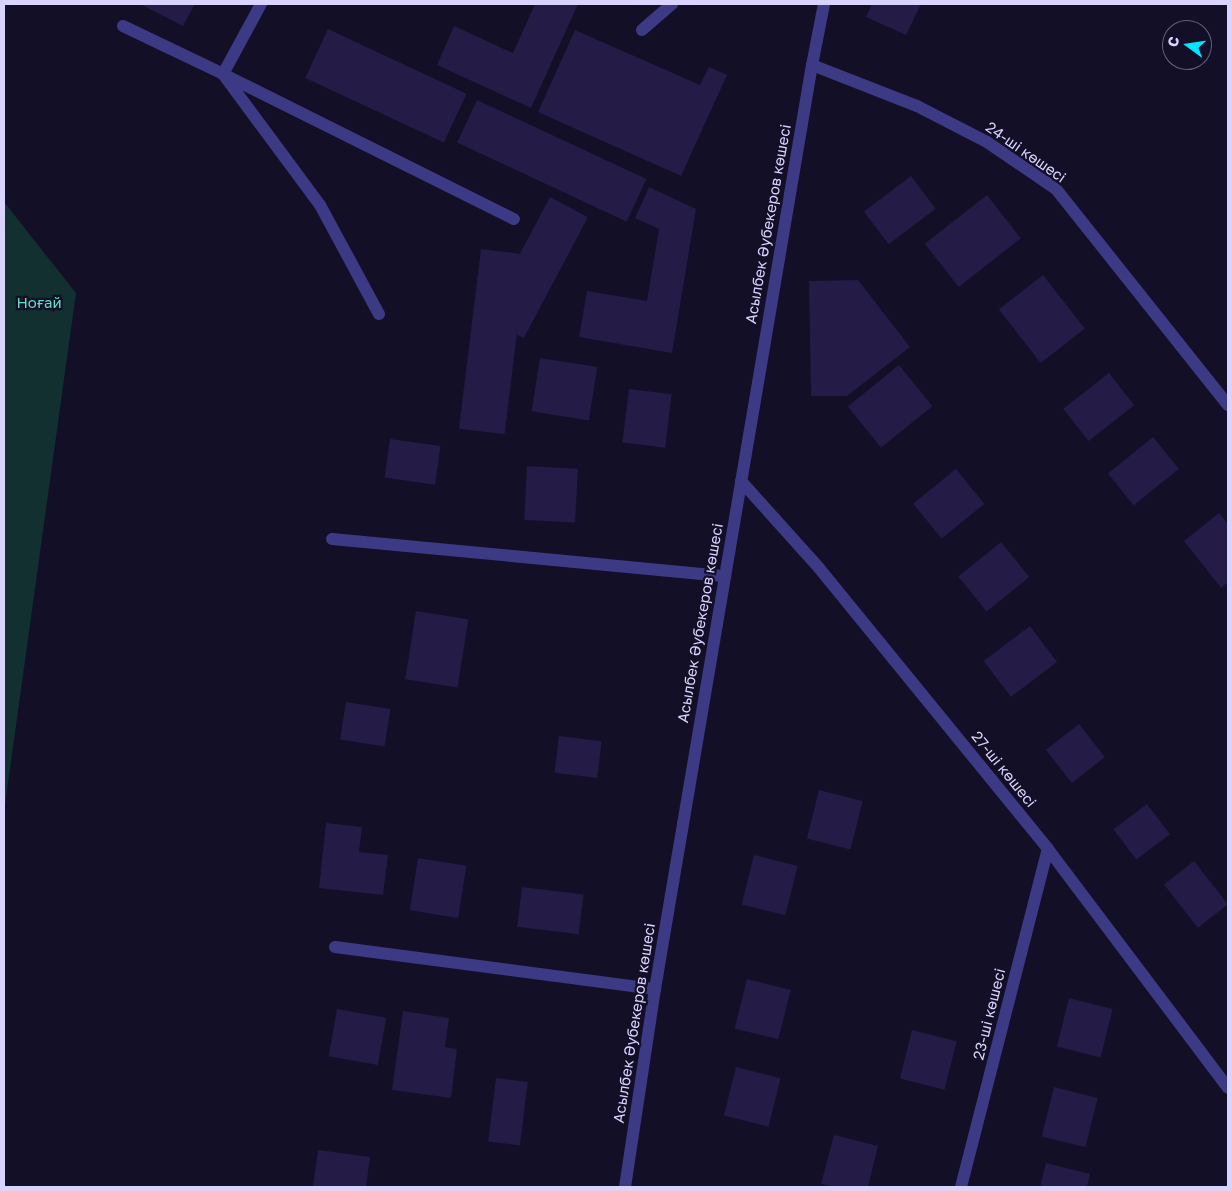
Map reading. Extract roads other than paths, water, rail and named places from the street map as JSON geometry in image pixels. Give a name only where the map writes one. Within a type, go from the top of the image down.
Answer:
[{"type":"street","points":[[223,74],[261,4]]},
{"type":"street","points":[[642,30],[672,4]]},
{"type":"street","points":[[812,65],[824,4]]},
{"type":"street","points":[[123,26],[514,219]]},
{"type":"street","name":"24-ші көшесі","points":[[812,65],[917,106],[987,142],[1056,189],[1228,405]]},
{"type":"street","name":"Асылбек Әубекеров көшесі","points":[[625,1187],[655,989],[812,65]]},
{"type":"street","points":[[223,74],[320,205],[379,314]]},
{"type":"street","name":"27-ші көшесі","points":[[741,481],[819,568],[1048,849],[1228,1088]]},
{"type":"street","points":[[332,538],[725,576]]},
{"type":"street","name":"23-ші көшесі","points":[[961,1187],[1048,849]]},
{"type":"street","points":[[335,947],[655,989]]},
{"type":"park label","name":"Ноғай","points":[[39,303]]}]
